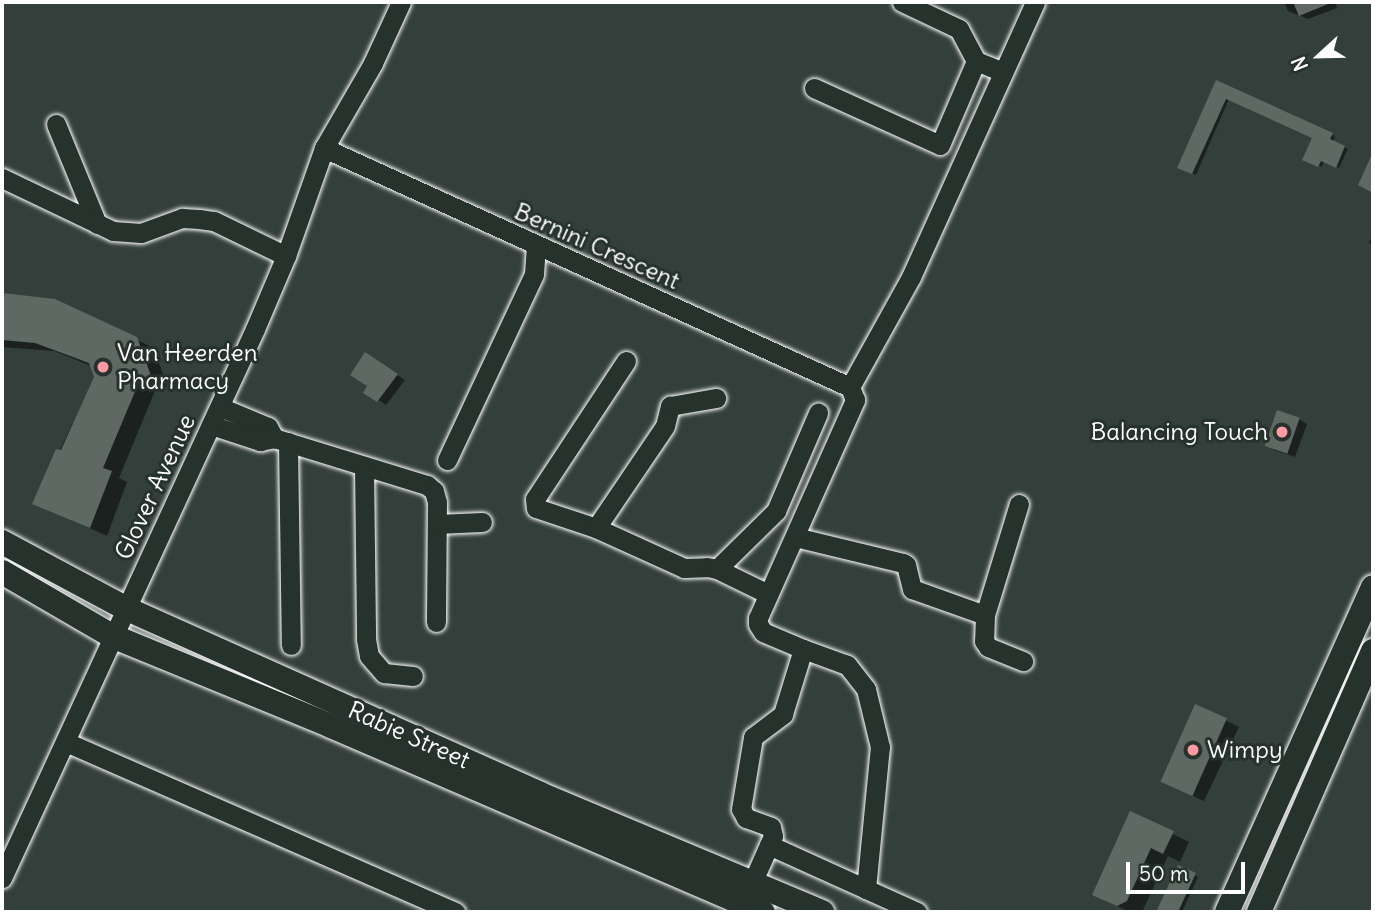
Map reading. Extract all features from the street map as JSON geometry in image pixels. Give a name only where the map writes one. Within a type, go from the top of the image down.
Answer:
[{"type":"main road","name":"Rabie Street","points":[[2,542],[125,608],[540,794],[822,912]]},
{"type":"main road","name":"Rabie Street","points":[[2,572],[112,636],[331,726],[763,912]]},
{"type":"main road","points":[[1227,912],[1373,587]]},
{"type":"main road","points":[[1304,742],[1313,741],[1317,737],[1349,670],[1371,656]]},
{"type":"main road","points":[[1259,912],[1371,656]]},
{"type":"street","name":"Glover Avenue","points":[[2,878],[286,256],[324,148],[373,63],[401,2]]},
{"type":"street","points":[[902,2],[958,29],[976,61],[1003,72]]},
{"type":"street","points":[[866,889],[880,747],[866,690],[847,665],[763,632],[758,618],[855,400],[850,387],[911,277],[1035,2]]},
{"type":"street","points":[[814,88],[940,145],[976,61]]},
{"type":"street","points":[[56,124],[97,224]]},
{"type":"street","name":"Bernini Crescent","points":[[324,148],[850,387]]},
{"type":"street","points":[[2,178],[97,224],[125,234],[141,233],[182,218],[214,221],[286,256]]},
{"type":"street","points":[[447,460],[534,274],[536,246]]},
{"type":"street","points":[[626,361],[534,504],[596,528],[684,568],[706,566],[717,569],[768,594]]},
{"type":"street","points":[[596,528],[665,426],[670,406],[716,398]]},
{"type":"street","points":[[717,569],[776,511],[818,413]]},
{"type":"street","points":[[215,416],[268,427],[281,440],[427,485],[434,491],[437,502],[436,622]]},
{"type":"street","points":[[281,440],[291,645]]},
{"type":"street","points":[[363,466],[369,656],[384,673],[413,676]]},
{"type":"street","points":[[1019,504],[985,615],[984,641],[988,647],[1023,661]]},
{"type":"street","points":[[437,524],[482,522]]},
{"type":"street","points":[[795,537],[903,563],[906,565],[912,589],[985,615]]},
{"type":"street","points":[[753,881],[773,836],[771,827],[746,818],[741,809],[754,737],[783,714],[803,649]]},
{"type":"street","points":[[66,742],[455,912]]},
{"type":"street","points":[[769,845],[917,912]]},
{"type":"building","points":[[1293,2],[1333,2],[1299,16]]},
{"type":"building","points":[[1216,80],[1333,133],[1330,139],[1345,146],[1336,168],[1321,161],[1318,167],[1302,160],[1312,138],[1226,99],[1192,174],[1177,168]]},
{"type":"building","points":[[1373,152],[1373,193],[1358,185]]},
{"type":"building","points":[[2,293],[55,299],[137,337],[151,376],[139,382],[103,468],[112,471],[90,528],[32,504],[56,449],[61,450],[94,377],[89,363],[35,343],[2,340]]},
{"type":"building","points":[[365,352],[398,374],[377,402],[363,393],[367,386],[350,375]]},
{"type":"building","name":"Balancing Touch","points":[[1277,410],[1300,418],[1287,454],[1265,446]]},
{"type":"building","name":"Wimpy","points":[[1195,704],[1227,718],[1192,796],[1160,782]]},
{"type":"building","points":[[1130,811],[1174,831],[1163,854],[1151,848],[1127,901],[1117,906],[1092,895]]},
{"type":"building","points":[[1178,865],[1196,873],[1178,912],[1156,912]]},
{"type":"place","name":"Van Heerden Pharmacy","points":[[103,367]]},
{"type":"place","name":"Balancing Touch","points":[[1282,432]]},
{"type":"place","name":"Wimpy","points":[[1193,750]]}]
